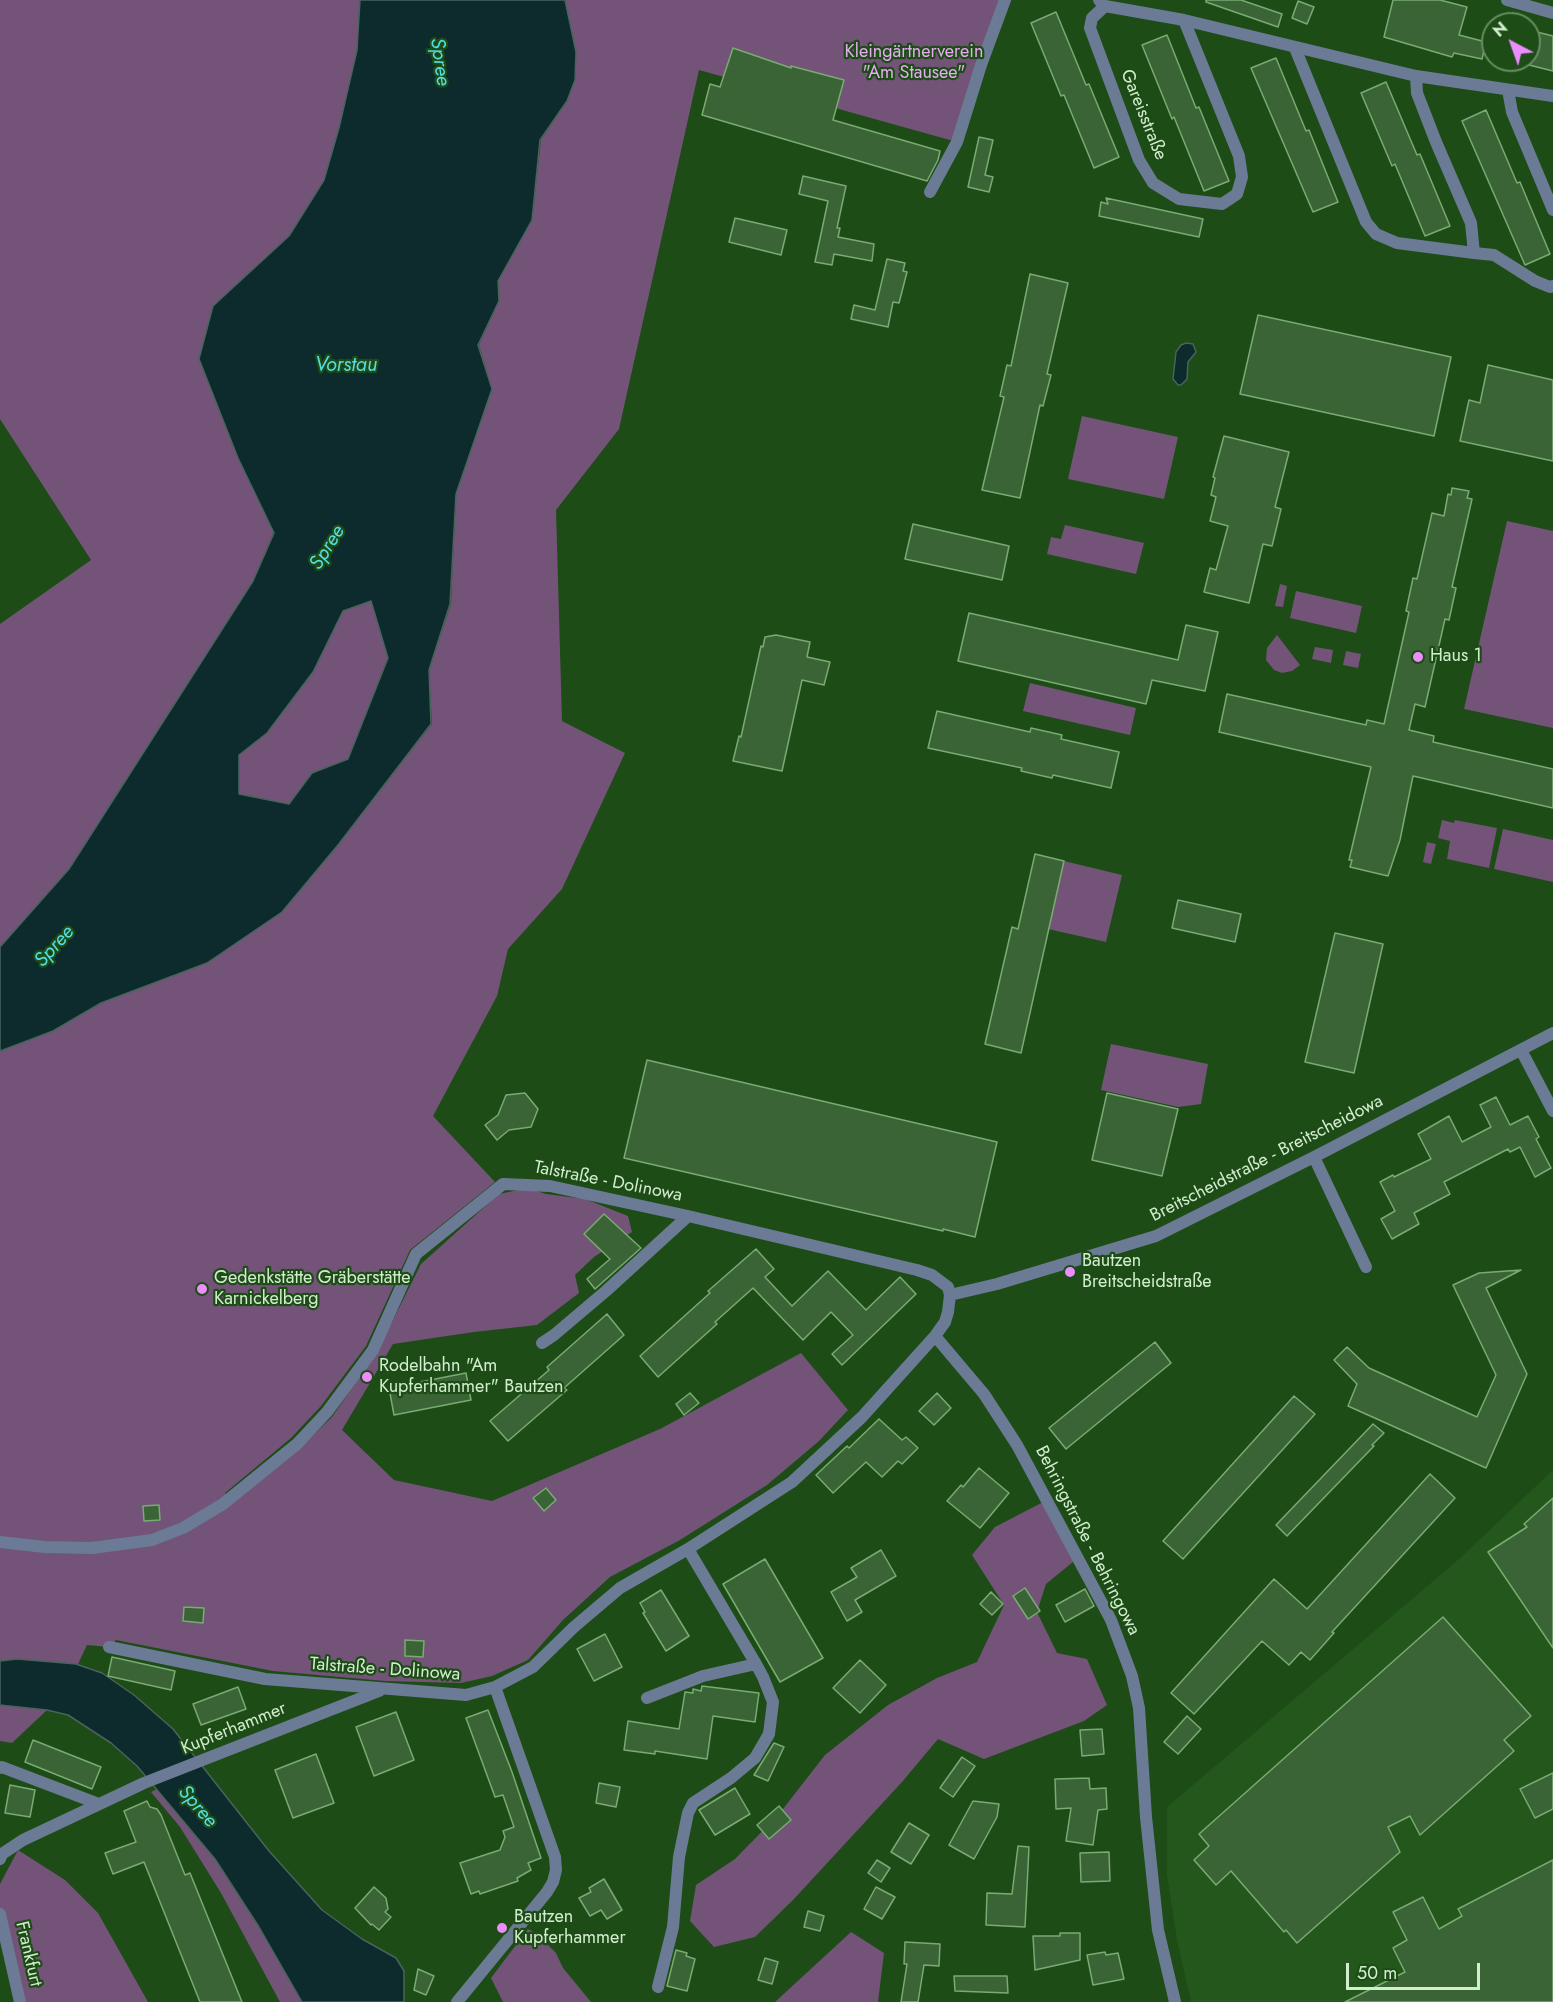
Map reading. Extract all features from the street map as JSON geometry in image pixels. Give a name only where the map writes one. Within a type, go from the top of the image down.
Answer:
[{"type":"street","points":[[930,192],[957,142],[981,65],[1005,0]]},
{"type":"street","points":[[1507,0],[1553,13]]},
{"type":"street","name":"Gareisstraße","points":[[1184,20],[1239,156],[1242,177],[1237,194],[1222,204],[1179,200],[1153,183],[1139,160],[1090,28],[1092,18],[1102,3],[1184,20],[1416,76],[1553,96]]},
{"type":"street","points":[[1295,48],[1366,222],[1376,234],[1397,243],[1494,255],[1535,281],[1553,286]]},
{"type":"street","points":[[1416,76],[1417,93],[1471,223],[1474,253]]},
{"type":"street","points":[[1508,90],[1512,112],[1553,210]]},
{"type":"street","name":"Breitscheidstraße - Breitscheidowa","points":[[950,1295],[997,1284],[1156,1236],[1553,1033]]},
{"type":"street","points":[[1521,1050],[1553,1111]]},
{"type":"street","points":[[1314,1157],[1366,1267]]},
{"type":"street","name":"Talstraße - Dolinowa","points":[[0,1542],[45,1547],[92,1548],[152,1540],[183,1528],[223,1504],[297,1444],[327,1412],[373,1350],[416,1254],[503,1184],[550,1186],[688,1216],[917,1270],[932,1275],[948,1287],[950,1295],[948,1312],[945,1322],[935,1336],[862,1417],[792,1482],[688,1550],[620,1588],[533,1666],[495,1687],[466,1695],[265,1679],[108,1647]]},
{"type":"street","name":"Talstraße - Dolinowa","points":[[542,1342],[554,1335],[606,1291],[688,1216]]},
{"type":"street","name":"Behringstraße - Behringowa","points":[[935,1336],[984,1395],[1017,1445],[1112,1620],[1132,1676],[1139,1708],[1146,1817],[1158,1930],[1175,2002]]},
{"type":"street","points":[[658,1987],[673,1928],[679,1857],[688,1813],[693,1803],[731,1778],[755,1758],[769,1734],[773,1702],[756,1664],[688,1550]]},
{"type":"street","points":[[647,1698],[702,1676],[729,1668],[756,1664]]},
{"type":"street","points":[[457,2002],[547,1892],[556,1870],[555,1857],[495,1687]]},
{"type":"street","name":"Kupferhammer","points":[[1,1855],[23,1840],[144,1783],[383,1689]]},
{"type":"street","points":[[0,1768],[99,1804]]},
{"type":"street","name":"Frankfurt","points":[[0,1914],[20,2002]]},
{"type":"shaded area","points":[[1553,1470],[1553,2002],[1191,2002],[1177,1940],[1167,1875],[1167,1807],[1458,1560]]},
{"type":"green space","points":[[0,0],[360,0],[357,50],[324,180],[289,236],[213,306],[199,359],[352,346],[253,581],[69,869],[0,947],[0,624],[91,560],[0,419]]},
{"type":"green space","name":"Kleingärtnerverein \"Am Stausee\"","points":[[565,0],[1002,0],[957,142],[699,70],[619,429],[556,510],[562,721],[625,753],[562,889],[508,949],[497,996],[433,1116],[495,1182],[410,1250],[366,1346],[321,1406],[291,1438],[225,1493],[230,1501],[300,1448],[332,1417],[377,1352],[421,1264],[499,1194],[528,1188],[546,1194],[585,1199],[628,1216],[632,1232],[594,1257],[575,1275],[579,1293],[537,1325],[393,1344],[342,1430],[394,1480],[492,1501],[660,1429],[801,1353],[848,1410],[819,1441],[767,1485],[680,1540],[610,1577],[563,1620],[528,1660],[492,1676],[461,1683],[385,1681],[273,1671],[116,1640],[109,1647],[87,1645],[78,1664],[17,1659],[0,1661],[0,1051],[53,1031],[101,1003],[207,963],[338,845],[432,724],[429,671],[451,604],[456,494],[492,389],[479,345],[499,301],[498,281],[532,220],[541,140],[567,101],[575,80],[576,52]]},
{"type":"green space","points":[[1082,416],[1178,437],[1164,499],[1068,479]]},
{"type":"green space","points":[[1507,521],[1553,531],[1553,728],[1464,709]]},
{"type":"green space","points":[[1065,525],[1144,543],[1136,574],[1047,554],[1051,537],[1061,539]]},
{"type":"green space","points":[[1280,584],[1287,586],[1283,607],[1275,606]]},
{"type":"green space","points":[[1296,591],[1362,606],[1356,633],[1290,618]]},
{"type":"green space","points":[[371,601],[388,657],[348,759],[312,773],[289,804],[239,794],[238,755],[267,733],[313,672],[343,611]]},
{"type":"green space","points":[[1277,635],[1300,665],[1292,671],[1282,673],[1274,670],[1266,660],[1267,648]]},
{"type":"green space","points":[[1315,647],[1333,650],[1331,663],[1312,659]]},
{"type":"green space","points":[[1346,651],[1361,654],[1358,668],[1343,665]]},
{"type":"green space","points":[[1030,683],[1136,708],[1130,735],[1023,711]]},
{"type":"green space","points":[[1442,820],[1454,823],[1455,820],[1497,828],[1489,868],[1447,859],[1450,841],[1438,838]]},
{"type":"green space","points":[[1503,829],[1553,840],[1553,882],[1494,869]]},
{"type":"green space","points":[[1427,842],[1436,844],[1431,864],[1423,862]]},
{"type":"green space","points":[[1064,861],[1122,875],[1106,942],[1048,929]]},
{"type":"green space","points":[[1111,1044],[1208,1064],[1201,1104],[1178,1107],[1101,1090]]},
{"type":"green space","points":[[1047,1500],[1079,1557],[1046,1584],[1037,1612],[1057,1653],[1087,1659],[1107,1705],[1084,1721],[984,1759],[938,1739],[902,1782],[793,1900],[755,1937],[714,1947],[690,1921],[696,1885],[735,1859],[779,1814],[825,1755],[888,1705],[937,1678],[977,1662],[1004,1605],[972,1555],[995,1527]]},
{"type":"green space","points":[[0,1705],[47,1710],[12,1743],[0,1741]]},
{"type":"green space","points":[[157,1789],[215,1859],[259,1927],[302,2002],[280,2002],[221,1893],[180,1827],[151,1792]]},
{"type":"green space","points":[[18,1850],[65,1880],[98,1913],[148,2002],[20,2002],[0,1914],[0,1884]]},
{"type":"green space","points":[[528,1929],[537,1934],[556,1953],[563,1968],[591,2002],[503,2002],[491,1978]]},
{"type":"green space","points":[[851,1932],[884,1953],[878,2002],[775,2002]]},
{"type":"water","name":"Vorstau","points":[[360,0],[565,0],[576,52],[575,80],[567,101],[540,140],[532,220],[498,281],[499,301],[478,345],[492,389],[456,494],[450,604],[429,670],[431,724],[338,845],[282,912],[207,963],[101,1003],[53,1031],[0,1051],[0,947],[69,869],[253,581],[274,533],[238,458],[199,359],[213,306],[289,236],[324,180],[357,50]],"holes":[[[371,601],[388,658],[348,759],[312,773],[289,804],[239,794],[239,755],[267,733],[313,672],[343,611]]]},
{"type":"water","points":[[1193,344],[1196,352],[1188,362],[1187,379],[1178,385],[1173,379],[1176,352],[1181,345]]},
{"type":"water","name":"Spree","points":[[17,1659],[76,1664],[102,1673],[134,1695],[173,1729],[269,1851],[322,1910],[362,1939],[396,1958],[404,1971],[404,2002],[302,2002],[259,1927],[215,1859],[137,1766],[111,1743],[68,1715],[47,1710],[0,1705],[0,1661]]},
{"type":"building","points":[[1206,0],[1241,0],[1282,14],[1278,27],[1206,2]]},
{"type":"building","points":[[1393,0],[1440,0],[1467,7],[1459,35],[1481,41],[1481,59],[1454,53],[1452,57],[1384,37]]},
{"type":"building","points":[[1298,1],[1314,7],[1307,24],[1292,18]]},
{"type":"building","points":[[1056,12],[1119,157],[1094,168],[1031,23]]},
{"type":"building","points":[[1541,33],[1553,36],[1553,71],[1541,68]]},
{"type":"building","points":[[1167,35],[1196,108],[1199,107],[1229,181],[1204,191],[1142,45]]},
{"type":"building","points":[[733,48],[791,68],[791,66],[844,80],[833,120],[940,151],[927,181],[702,115],[710,84],[720,87]]},
{"type":"building","points":[[1276,58],[1306,131],[1309,130],[1338,202],[1313,212],[1251,68]]},
{"type":"building","points":[[1386,82],[1417,155],[1420,154],[1450,226],[1425,236],[1395,164],[1392,166],[1361,93]]},
{"type":"building","points":[[1486,110],[1517,183],[1520,182],[1550,254],[1525,265],[1462,121]]},
{"type":"building","points":[[979,137],[993,140],[985,175],[993,177],[989,192],[968,187]]},
{"type":"building","points":[[803,176],[846,186],[837,228],[840,228],[838,237],[874,244],[872,261],[834,254],[832,265],[815,262],[828,201],[799,194]]},
{"type":"building","points":[[1106,198],[1203,219],[1199,237],[1099,216],[1101,202],[1108,204]]},
{"type":"building","points":[[735,218],[787,230],[781,255],[729,242]]},
{"type":"building","points":[[887,259],[905,263],[903,271],[907,272],[899,303],[893,302],[888,327],[851,319],[854,305],[875,310]]},
{"type":"building","points":[[1030,274],[1068,283],[1047,374],[1051,375],[1043,406],[1040,405],[1020,498],[982,490],[1004,397],[1000,396],[1007,365],[1011,366]]},
{"type":"building","points":[[1258,315],[1451,357],[1434,436],[1240,394]]},
{"type":"building","points":[[1488,365],[1553,380],[1553,461],[1460,441],[1469,400],[1480,403]]},
{"type":"building","points":[[1224,436],[1289,452],[1275,507],[1281,509],[1272,546],[1263,544],[1249,603],[1204,592],[1210,568],[1216,570],[1228,526],[1210,521],[1216,497],[1211,495],[1215,478],[1213,477]]},
{"type":"building","name":"Haus 1","points":[[1452,488],[1469,491],[1467,498],[1472,499],[1452,587],[1456,588],[1449,620],[1445,619],[1425,707],[1415,704],[1409,730],[1434,736],[1433,742],[1553,769],[1553,808],[1413,776],[1400,840],[1388,876],[1350,867],[1352,860],[1349,860],[1371,767],[1219,732],[1227,694],[1366,725],[1367,720],[1384,724],[1409,612],[1406,611],[1413,578],[1417,579],[1432,513],[1444,516],[1448,494],[1451,495]]},
{"type":"building","points":[[913,524],[1009,546],[1002,580],[905,559]]},
{"type":"building","points":[[969,613],[1178,660],[1186,625],[1218,632],[1205,691],[1152,680],[1146,704],[958,661]]},
{"type":"building","points":[[776,635],[810,642],[807,657],[830,662],[824,685],[802,680],[782,771],[733,761],[739,736],[741,737],[761,646],[763,647],[765,637]]},
{"type":"building","points":[[937,711],[1030,732],[1031,728],[1062,735],[1061,739],[1119,752],[1111,788],[1053,775],[1052,778],[1021,771],[1022,768],[928,748]]},
{"type":"building","points":[[1035,854],[1064,861],[1021,1053],[985,1044],[1012,927],[1018,929]]},
{"type":"building","points":[[1178,900],[1241,914],[1235,942],[1172,928]]},
{"type":"building","points":[[1335,933],[1383,944],[1354,1073],[1305,1062]]},
{"type":"building","points":[[647,1060],[997,1142],[975,1237],[624,1158]]},
{"type":"building","points":[[525,1093],[538,1109],[531,1127],[509,1130],[497,1140],[485,1125],[498,1115],[506,1095]]},
{"type":"building","points":[[1107,1093],[1178,1109],[1162,1176],[1092,1160]]},
{"type":"building","points":[[1496,1097],[1510,1125],[1528,1116],[1539,1137],[1536,1139],[1551,1168],[1535,1177],[1520,1147],[1510,1152],[1508,1149],[1444,1182],[1450,1194],[1414,1213],[1419,1224],[1392,1239],[1381,1219],[1395,1211],[1380,1182],[1431,1159],[1418,1134],[1449,1116],[1462,1142],[1491,1127],[1480,1105]]},
{"type":"building","points":[[604,1214],[641,1248],[595,1289],[587,1279],[610,1259],[584,1234]]},
{"type":"building","points":[[756,1249],[774,1269],[765,1277],[792,1306],[828,1271],[866,1310],[900,1277],[916,1294],[842,1365],[832,1354],[853,1335],[831,1312],[803,1340],[753,1288],[658,1377],[640,1356]]},
{"type":"building","points":[[1521,1270],[1486,1288],[1527,1374],[1486,1468],[1348,1406],[1357,1384],[1334,1360],[1347,1347],[1369,1368],[1477,1417],[1496,1375],[1453,1285],[1479,1273]]},
{"type":"building","points":[[607,1314],[624,1335],[564,1388],[567,1390],[508,1441],[490,1421],[549,1370],[547,1367]]},
{"type":"building","points":[[1155,1342],[1171,1363],[1066,1449],[1049,1428]]},
{"type":"building","points":[[466,1373],[471,1400],[394,1415],[389,1388]]},
{"type":"building","points":[[690,1393],[699,1403],[684,1415],[676,1404]]},
{"type":"building","points":[[937,1393],[951,1408],[934,1425],[919,1411]]},
{"type":"building","points":[[1294,1396],[1315,1414],[1183,1559],[1163,1541]]},
{"type":"building","points":[[879,1419],[902,1440],[906,1437],[918,1448],[902,1464],[898,1461],[882,1477],[866,1462],[833,1493],[816,1475]]},
{"type":"building","points":[[1373,1424],[1384,1433],[1287,1536],[1276,1525]]},
{"type":"building","points":[[979,1468],[1009,1493],[980,1528],[947,1501]]},
{"type":"building","points":[[1430,1474],[1455,1498],[1332,1632],[1334,1633],[1310,1660],[1301,1652],[1289,1665],[1262,1641],[1194,1714],[1171,1693],[1274,1579],[1307,1609]]},
{"type":"building","points":[[546,1488],[556,1500],[544,1511],[533,1498]]},
{"type":"building","points":[[1553,1498],[1553,1648],[1488,1552],[1527,1527],[1524,1524]]},
{"type":"building","points":[[159,1505],[160,1520],[144,1521],[143,1506]]},
{"type":"building","points":[[881,1550],[896,1576],[855,1600],[862,1612],[847,1621],[831,1592],[857,1577],[851,1568]]},
{"type":"building","points":[[765,1559],[823,1658],[780,1682],[723,1584]]},
{"type":"building","points":[[1025,1588],[1040,1611],[1028,1619],[1013,1596]]},
{"type":"building","points":[[1085,1589],[1094,1606],[1065,1622],[1056,1605]]},
{"type":"building","points":[[661,1590],[689,1636],[666,1651],[643,1613],[645,1612],[640,1603]]},
{"type":"building","points":[[991,1592],[1003,1604],[992,1615],[980,1604]]},
{"type":"building","points":[[184,1607],[204,1608],[203,1623],[183,1621]]},
{"type":"building","points":[[1443,1617],[1531,1716],[1504,1740],[1514,1751],[1420,1835],[1410,1816],[1388,1827],[1400,1852],[1297,1943],[1286,1930],[1284,1932],[1231,1871],[1216,1885],[1194,1860],[1209,1846],[1199,1834]]},
{"type":"building","points":[[605,1634],[622,1667],[594,1681],[577,1649]]},
{"type":"building","points":[[405,1640],[424,1641],[423,1657],[405,1656]]},
{"type":"building","points":[[112,1657],[175,1671],[171,1690],[108,1676]]},
{"type":"building","points":[[860,1660],[886,1685],[860,1713],[833,1688]]},
{"type":"building","points":[[702,1686],[759,1693],[755,1722],[713,1716],[707,1759],[655,1751],[655,1754],[624,1750],[628,1721],[679,1729],[685,1692],[693,1693],[693,1689],[701,1691]]},
{"type":"building","points":[[238,1687],[246,1709],[201,1725],[193,1704]]},
{"type":"building","points":[[488,1710],[541,1858],[528,1863],[531,1870],[517,1878],[518,1881],[480,1894],[479,1891],[471,1894],[460,1863],[500,1850],[505,1837],[503,1831],[514,1827],[503,1795],[495,1797],[466,1718]]},
{"type":"building","points":[[396,1712],[414,1760],[374,1776],[356,1727]]},
{"type":"building","points":[[1187,1716],[1201,1729],[1178,1754],[1164,1742]]},
{"type":"building","points":[[1102,1729],[1104,1754],[1082,1756],[1080,1730]]},
{"type":"building","points":[[33,1740],[101,1767],[92,1789],[25,1762]]},
{"type":"building","points":[[774,1743],[784,1747],[768,1781],[754,1775]]},
{"type":"building","points":[[316,1754],[334,1803],[293,1818],[275,1770]]},
{"type":"building","points":[[962,1757],[975,1766],[953,1797],[940,1788]]},
{"type":"building","points":[[1553,1773],[1553,1809],[1535,1818],[1520,1789]]},
{"type":"building","points":[[1089,1778],[1090,1789],[1106,1788],[1107,1809],[1098,1810],[1093,1845],[1066,1841],[1071,1808],[1056,1809],[1055,1779]]},
{"type":"building","points":[[599,1783],[620,1787],[616,1807],[596,1803]]},
{"type":"building","points":[[10,1785],[35,1790],[30,1817],[5,1813]]},
{"type":"building","points":[[735,1788],[750,1814],[715,1835],[699,1810]]},
{"type":"building","points":[[147,1801],[150,1807],[157,1809],[161,1815],[185,1875],[190,1873],[242,2002],[200,2002],[144,1862],[113,1874],[105,1853],[136,1842],[124,1811]]},
{"type":"building","points":[[973,1801],[999,1804],[997,1817],[974,1859],[949,1845]]},
{"type":"building","points":[[779,1806],[791,1820],[769,1839],[757,1825]]},
{"type":"building","points":[[909,1823],[929,1835],[911,1864],[891,1852]]},
{"type":"building","points":[[1018,1846],[1029,1847],[1025,1927],[986,1925],[987,1893],[1012,1894]]},
{"type":"building","points":[[1109,1852],[1110,1881],[1081,1882],[1080,1853]]},
{"type":"building","points":[[877,1860],[890,1868],[881,1882],[868,1873]]},
{"type":"building","points":[[1553,1860],[1553,2002],[1345,2002],[1405,1972],[1393,1948],[1407,1940],[1393,1912],[1423,1897],[1439,1929],[1462,1916],[1458,1909]]},
{"type":"building","points":[[604,1879],[622,1910],[607,1919],[601,1910],[590,1916],[579,1898],[591,1892],[589,1888]]},
{"type":"building","points":[[374,1887],[386,1898],[388,1909],[385,1912],[391,1917],[379,1930],[355,1908]]},
{"type":"building","points":[[876,1887],[895,1897],[882,1919],[864,1909]]},
{"type":"building","points":[[808,1911],[824,1916],[820,1931],[804,1927]]},
{"type":"building","points":[[1060,1933],[1080,1933],[1080,1960],[1035,1970],[1033,1936],[1060,1936]]},
{"type":"building","points":[[905,1942],[940,1944],[939,1966],[924,1965],[918,2002],[901,2002],[907,1964],[904,1964]]},
{"type":"building","points":[[676,1950],[687,1953],[686,1956],[695,1959],[687,1991],[667,1986]]},
{"type":"building","points":[[1105,1952],[1106,1955],[1118,1953],[1124,1979],[1093,1985],[1087,1955]]},
{"type":"building","points":[[765,1958],[778,1962],[772,1984],[758,1980]]},
{"type":"building","points":[[418,1969],[434,1976],[426,1995],[414,1990]]},
{"type":"building","points":[[954,1976],[1007,1976],[1008,1993],[955,1991]]},
{"type":"place","name":"Haus 1","points":[[1418,657]]},
{"type":"place","name":"Bautzen Breitscheidstraße","points":[[1070,1272]]},
{"type":"place","name":"Gedenkstätte Gräberstätte Karnickelberg","points":[[202,1289]]},
{"type":"place","name":"Rodelbahn \"Am Kupferhammer\" Bautzen","points":[[367,1377]]},
{"type":"place","name":"Bautzen Kupferhammer","points":[[502,1928]]}]
